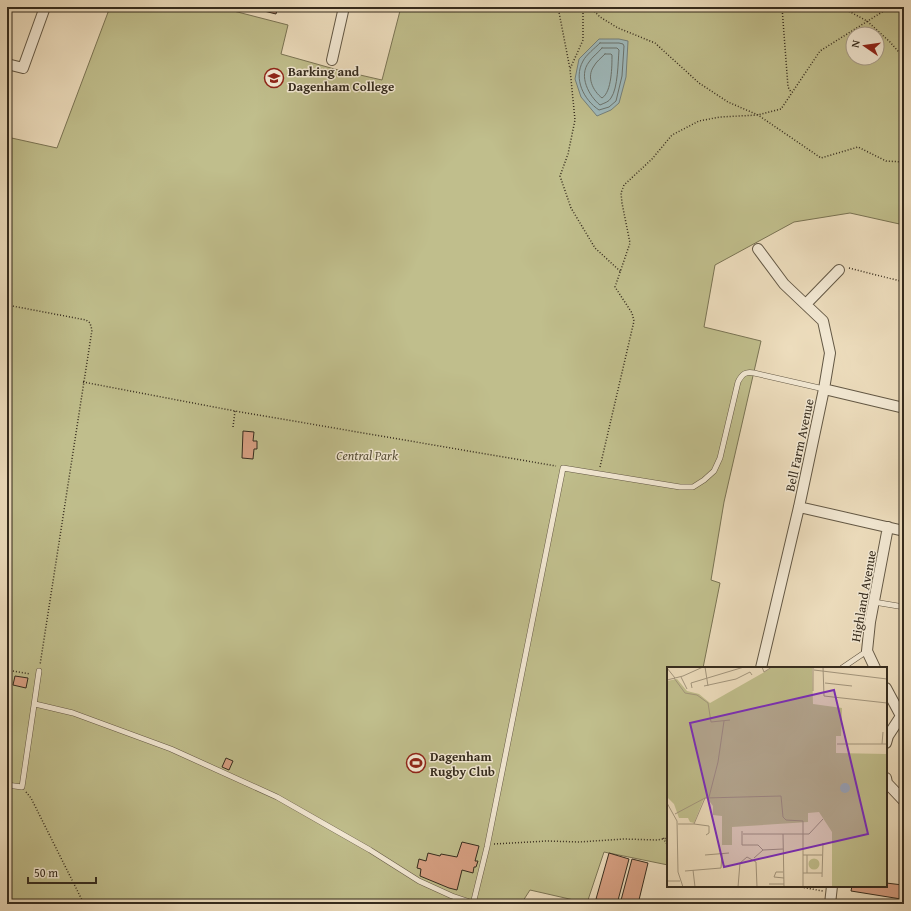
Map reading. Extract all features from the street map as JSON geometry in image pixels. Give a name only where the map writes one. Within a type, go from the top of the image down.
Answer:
[{"type":"street","points":[[7,64],[23,68],[45,7]]},
{"type":"street","points":[[332,60],[344,7]]},
{"type":"street","name":"Bell Farm Avenue","points":[[758,248],[784,284],[823,321],[830,353],[824,389],[799,507],[761,667]]},
{"type":"street","points":[[806,304],[839,270]]},
{"type":"street","points":[[824,389],[904,408]]},
{"type":"street","points":[[799,507],[904,530]]},
{"type":"street","name":"Highland Avenue","points":[[875,667],[867,651],[870,622],[888,527]]},
{"type":"street","points":[[887,690],[903,715],[887,740]]},
{"type":"street","points":[[887,783],[904,801]]},
{"type":"street","points":[[830,904],[831,890]]},
{"type":"lane","points":[[34,704],[73,713],[143,740],[171,749],[249,784],[277,797],[370,850],[419,881],[452,896],[473,903],[488,845],[563,468],[680,487],[693,487],[714,471],[720,458],[738,382],[743,374],[748,372],[754,373],[824,389]]},
{"type":"lane","points":[[874,602],[904,606]]},
{"type":"lane","points":[[843,667],[867,651]]},
{"type":"lane","points":[[7,785],[22,787],[39,671]]},
{"type":"path","points":[[558,7],[570,69],[575,120],[568,154],[560,176],[571,208],[595,248],[621,272]]},
{"type":"path","points":[[570,69],[582,40],[583,7]]},
{"type":"path","points":[[590,7],[600,17],[618,28],[655,43],[699,83],[728,102],[758,115],[821,158],[858,147],[886,161],[904,162]]},
{"type":"path","points":[[782,7],[788,87],[792,93]]},
{"type":"path","points":[[841,7],[867,21],[890,42],[904,58]]},
{"type":"path","points":[[599,473],[634,321],[632,313],[616,288],[630,243],[622,203],[621,193],[624,185],[652,159],[672,135],[699,121],[720,117],[758,115],[781,109],[820,50],[890,7]]},
{"type":"path","points":[[839,270],[845,267],[904,282]]},
{"type":"path","points":[[7,305],[86,320],[90,322],[92,327],[92,335],[83,382],[39,671]]},
{"type":"path","points":[[83,382],[235,411],[563,468]]},
{"type":"path","points":[[234,427],[235,411]]},
{"type":"path","points":[[7,670],[30,674]]},
{"type":"path","points":[[22,787],[31,798],[84,904]]},
{"type":"path","points":[[663,838],[667,844]]},
{"type":"path","points":[[488,845],[514,842],[579,842],[667,838]]},
{"type":"path","points":[[804,887],[831,890]]},
{"type":"green space","name":"Central Park","points":[[110,7],[218,7],[288,25],[281,54],[338,70],[382,80],[401,7],[904,7],[904,225],[850,213],[794,222],[715,265],[704,327],[761,341],[724,502],[711,580],[720,583],[703,667],[667,667],[667,865],[604,852],[587,903],[530,890],[521,904],[7,904],[7,137],[57,148]]},
{"type":"water","points":[[599,39],[619,39],[628,41],[626,77],[619,103],[611,110],[597,116],[581,97],[575,79],[579,59]]},
{"type":"building","points":[[248,7],[284,7],[283,11],[277,10],[276,14]]},
{"type":"building","points":[[243,431],[254,432],[253,441],[257,441],[257,449],[254,449],[253,459],[242,458]]},
{"type":"building","points":[[15,676],[28,678],[26,688],[13,685]]},
{"type":"building","points":[[226,758],[233,761],[229,770],[222,767]]},
{"type":"building","points":[[462,842],[479,846],[475,861],[478,861],[476,867],[474,867],[473,873],[462,870],[457,890],[420,876],[421,869],[417,868],[419,859],[426,861],[428,853],[440,856],[441,854],[457,857]]},
{"type":"building","points":[[609,853],[629,859],[617,904],[596,899]]},
{"type":"building","points":[[632,859],[648,863],[638,904],[620,904]]},
{"type":"building","points":[[887,883],[903,885],[901,899],[851,891],[852,887],[887,887]]},
{"type":"place","name":"Barking and Dagenham College","points":[[274,78]]},
{"type":"place","name":"Dagenham Rugby Club","points":[[416,763]]}]
